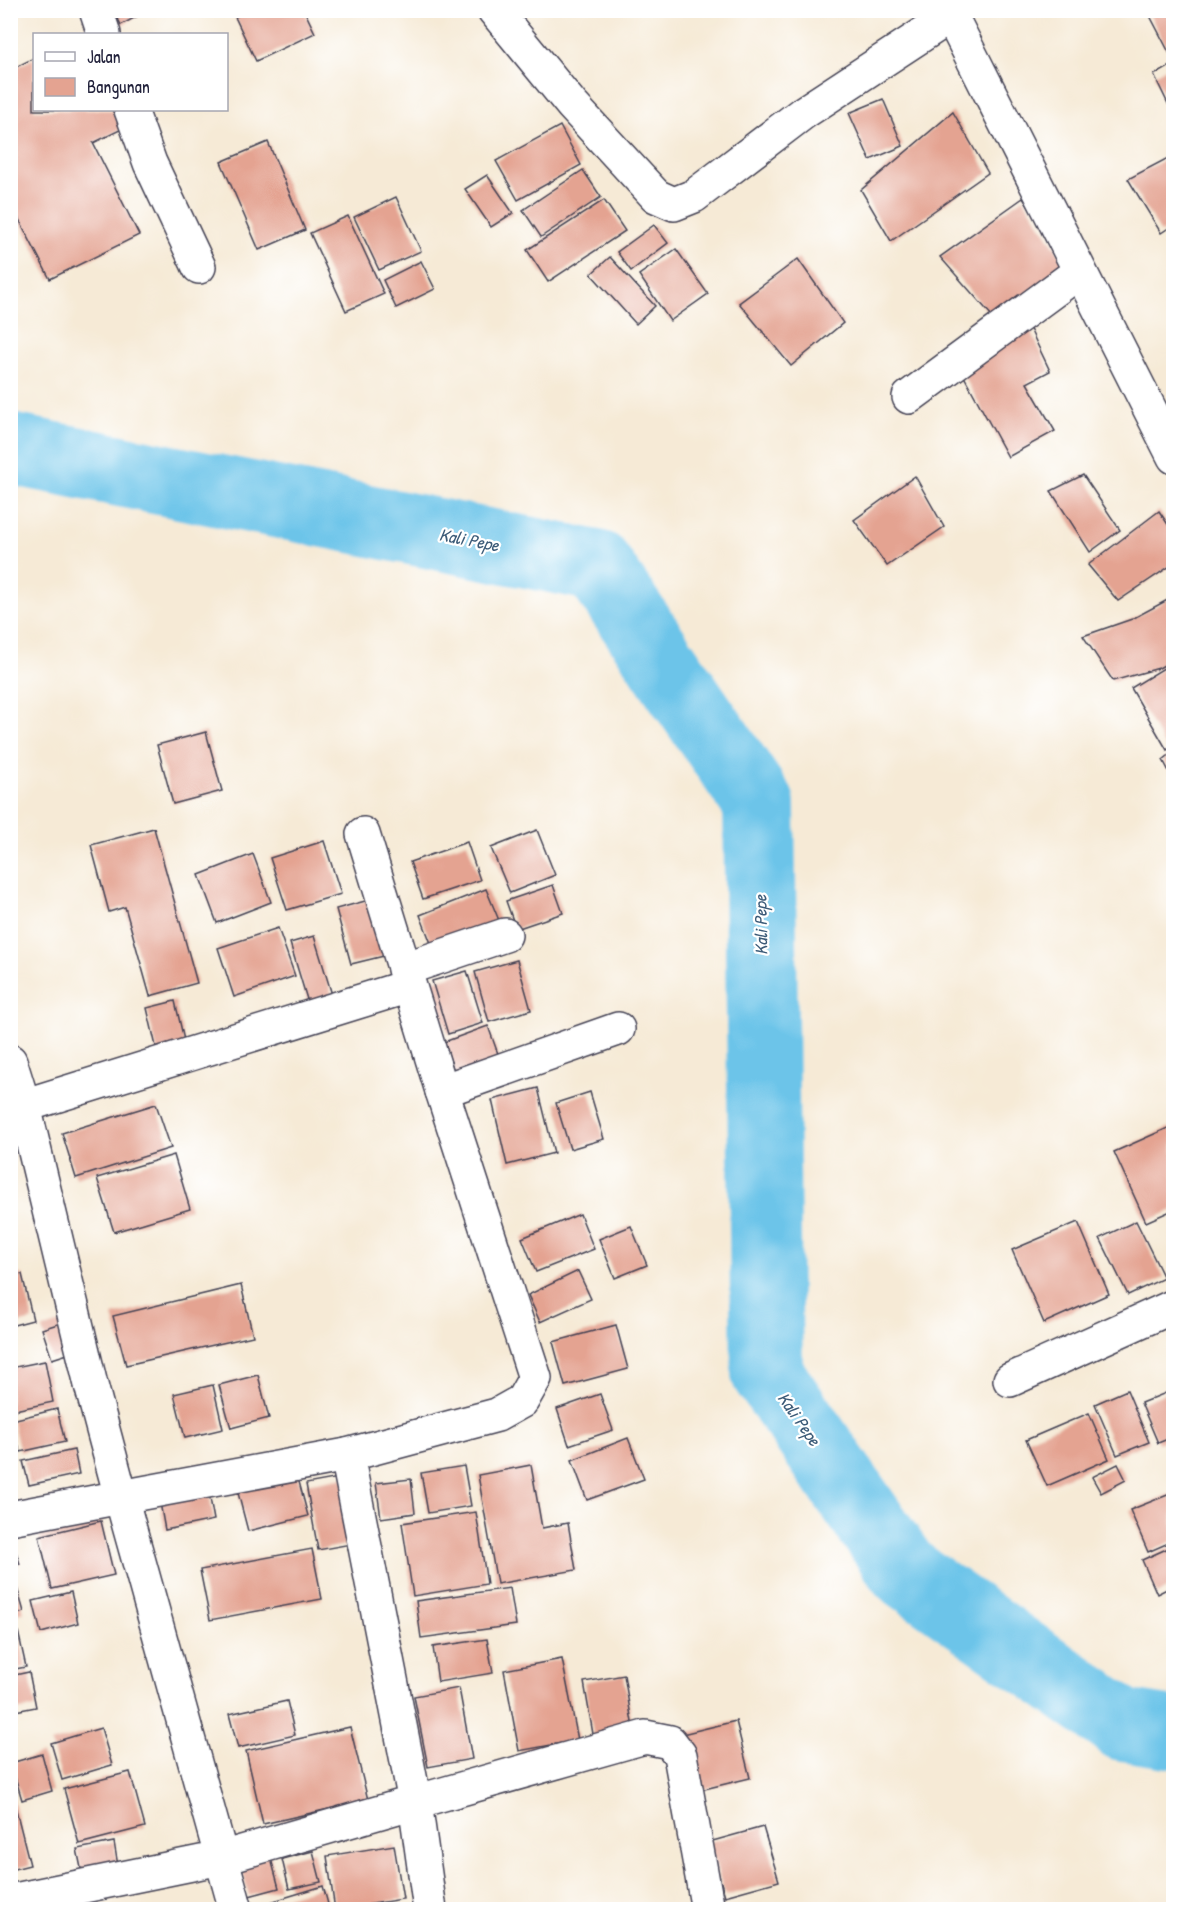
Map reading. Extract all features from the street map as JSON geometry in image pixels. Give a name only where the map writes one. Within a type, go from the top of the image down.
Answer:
[{"type":"street","points":[[96,10],[104,33]]},
{"type":"street","points":[[494,10],[573,105],[656,196],[674,204],[693,196],[803,113],[949,13],[1173,457]]},
{"type":"street","points":[[131,111],[150,163],[199,267]]},
{"type":"street","points":[[909,397],[1079,272]]},
{"type":"street","points":[[10,1518],[347,1455],[497,1415],[522,1401],[535,1378],[442,1091],[363,834]]},
{"type":"street","points":[[17,1108],[407,978],[505,935]]},
{"type":"street","points":[[442,1091],[618,1029]]},
{"type":"street","points":[[10,1061],[17,1108],[121,1497],[236,1910]]},
{"type":"street","points":[[1010,1380],[1173,1306]]},
{"type":"street","points":[[347,1455],[415,1802],[429,1910]]},
{"type":"street","points":[[10,1901],[221,1858],[645,1737],[670,1742],[680,1755],[708,1910]]},
{"type":"building","points":[[114,10],[149,10],[121,25]]},
{"type":"building","points":[[248,10],[304,10],[315,33],[256,61],[235,17]]},
{"type":"building","points":[[1147,10],[1173,10],[1173,60]]},
{"type":"building","points":[[33,58],[33,111],[113,111],[122,129],[93,143],[139,235],[50,279],[10,202],[10,70]]},
{"type":"building","points":[[1173,64],[1173,114],[1154,75]]},
{"type":"building","points":[[883,99],[903,146],[870,160],[849,113]]},
{"type":"building","points":[[953,112],[988,173],[891,241],[861,190]]},
{"type":"building","points":[[560,126],[581,165],[518,200],[496,161]]},
{"type":"building","points":[[268,142],[305,230],[259,250],[221,162]]},
{"type":"building","points":[[1168,158],[1173,168],[1173,225],[1161,233],[1128,179]]},
{"type":"building","points":[[583,170],[601,197],[541,237],[523,210]]},
{"type":"building","points":[[487,175],[513,213],[491,227],[465,189]]},
{"type":"building","points":[[396,197],[421,251],[379,270],[354,217]]},
{"type":"building","points":[[1023,198],[1070,270],[1000,325],[940,257]]},
{"type":"building","points":[[604,200],[625,231],[548,282],[527,250]]},
{"type":"building","points":[[348,216],[384,294],[346,311],[310,233]]},
{"type":"building","points":[[654,225],[668,243],[631,271],[617,252]]},
{"type":"building","points":[[676,249],[708,294],[670,321],[639,275]]},
{"type":"building","points":[[610,257],[655,306],[636,324],[591,274]]},
{"type":"building","points":[[798,259],[843,323],[791,366],[739,303]]},
{"type":"building","points":[[421,261],[435,289],[396,308],[383,280]]},
{"type":"building","points":[[1029,327],[1050,371],[1027,383],[1055,431],[1008,457],[959,367]]},
{"type":"building","points":[[1083,475],[1120,530],[1090,552],[1051,491]]},
{"type":"building","points":[[915,476],[944,527],[887,566],[854,520]]},
{"type":"building","points":[[1159,511],[1173,532],[1173,564],[1118,601],[1088,565]]},
{"type":"building","points":[[1173,597],[1173,660],[1159,668],[1113,681],[1083,636],[1132,619]]},
{"type":"building","points":[[1172,663],[1173,745],[1167,750],[1131,688]]},
{"type":"building","points":[[206,732],[222,791],[173,804],[157,745]]},
{"type":"building","points":[[1173,752],[1173,779],[1163,760]]},
{"type":"building","points":[[154,828],[197,983],[150,996],[125,907],[109,912],[91,845]]},
{"type":"building","points":[[537,830],[555,875],[510,893],[491,848]]},
{"type":"building","points":[[324,841],[341,894],[287,910],[270,858]]},
{"type":"building","points":[[467,842],[480,880],[423,899],[410,862]]},
{"type":"building","points":[[253,854],[271,902],[217,923],[199,875]]},
{"type":"building","points":[[553,885],[563,913],[516,929],[506,901]]},
{"type":"building","points":[[486,889],[503,930],[436,956],[420,915]]},
{"type":"building","points":[[369,900],[384,956],[351,964],[336,909]]},
{"type":"building","points":[[278,928],[295,976],[234,997],[218,948]]},
{"type":"building","points":[[314,936],[333,998],[309,1006],[290,943]]},
{"type":"building","points":[[517,960],[531,1010],[489,1022],[475,972]]},
{"type":"building","points":[[467,971],[483,1023],[448,1034],[432,981]]},
{"type":"building","points":[[175,1001],[186,1049],[158,1055],[147,1008]]},
{"type":"building","points":[[488,1026],[502,1065],[457,1080],[444,1042]]},
{"type":"building","points":[[538,1088],[554,1153],[507,1165],[492,1100]]},
{"type":"building","points":[[590,1092],[604,1139],[570,1149],[556,1103]]},
{"type":"building","points":[[156,1104],[171,1148],[76,1178],[62,1133]]},
{"type":"building","points":[[1170,1127],[1173,1135],[1173,1210],[1146,1222],[1114,1152]]},
{"type":"building","points":[[174,1155],[190,1209],[114,1232],[97,1178]]},
{"type":"building","points":[[580,1214],[594,1249],[536,1272],[522,1238]]},
{"type":"building","points":[[1136,1221],[1164,1278],[1128,1295],[1100,1238]]},
{"type":"building","points":[[1078,1222],[1109,1294],[1044,1323],[1012,1250]]},
{"type":"building","points":[[631,1226],[647,1265],[615,1278],[599,1239]]},
{"type":"building","points":[[578,1271],[591,1299],[540,1322],[528,1295]]},
{"type":"building","points":[[22,1274],[33,1320],[10,1326],[10,1276]]},
{"type":"building","points":[[241,1285],[253,1336],[126,1365],[113,1316]]},
{"type":"building","points":[[67,1321],[77,1351],[52,1359],[42,1329]]},
{"type":"building","points":[[616,1325],[628,1369],[565,1386],[553,1342]]},
{"type":"building","points":[[45,1361],[53,1402],[10,1411],[10,1368]]},
{"type":"building","points":[[258,1375],[269,1418],[231,1428],[219,1385]]},
{"type":"building","points":[[213,1385],[223,1429],[185,1438],[174,1394]]},
{"type":"building","points":[[1127,1390],[1149,1442],[1117,1455],[1095,1404]]},
{"type":"building","points":[[1173,1390],[1173,1437],[1158,1443],[1141,1403]]},
{"type":"building","points":[[600,1394],[613,1430],[569,1445],[557,1409]]},
{"type":"building","points":[[57,1409],[65,1442],[20,1452],[12,1420]]},
{"type":"building","points":[[1089,1413],[1109,1459],[1047,1486],[1026,1440]]},
{"type":"building","points":[[628,1438],[644,1479],[587,1500],[572,1460]]},
{"type":"building","points":[[74,1450],[79,1474],[29,1485],[23,1461]]},
{"type":"building","points":[[1118,1464],[1126,1480],[1101,1493],[1092,1477]]},
{"type":"building","points":[[531,1465],[542,1528],[568,1523],[576,1570],[497,1584],[478,1475]]},
{"type":"building","points":[[464,1466],[471,1506],[428,1513],[421,1473]]},
{"type":"building","points":[[297,1474],[308,1516],[248,1531],[237,1489]]},
{"type":"building","points":[[344,1477],[357,1543],[318,1550],[306,1484]]},
{"type":"building","points":[[411,1479],[415,1513],[381,1518],[376,1483]]},
{"type":"building","points":[[208,1487],[214,1520],[165,1530],[159,1497]]},
{"type":"building","points":[[1170,1494],[1173,1503],[1173,1541],[1148,1552],[1130,1510]]},
{"type":"building","points":[[476,1512],[487,1584],[413,1596],[402,1523]]},
{"type":"building","points":[[101,1521],[114,1575],[52,1589],[39,1536]]},
{"type":"building","points":[[10,1533],[20,1564],[10,1567]]},
{"type":"building","points":[[1173,1546],[1173,1586],[1157,1594],[1142,1560]]},
{"type":"building","points":[[312,1549],[322,1599],[210,1620],[200,1570]]},
{"type":"building","points":[[14,1577],[24,1612],[10,1616],[10,1578]]},
{"type":"building","points":[[510,1588],[516,1625],[421,1638],[416,1601]]},
{"type":"building","points":[[71,1592],[78,1623],[41,1633],[33,1601]]},
{"type":"building","points":[[16,1622],[26,1667],[10,1670],[10,1623]]},
{"type":"building","points":[[487,1639],[493,1673],[438,1682],[433,1647]]},
{"type":"building","points":[[562,1659],[578,1740],[519,1751],[504,1670]]},
{"type":"building","points":[[29,1672],[36,1707],[10,1712],[10,1676]]},
{"type":"building","points":[[624,1675],[634,1734],[594,1740],[584,1682]]},
{"type":"building","points":[[459,1688],[472,1759],[428,1767],[414,1696]]},
{"type":"building","points":[[287,1701],[295,1735],[238,1748],[229,1714]]},
{"type":"building","points":[[736,1721],[750,1778],[692,1792],[678,1735]]},
{"type":"building","points":[[350,1727],[368,1800],[263,1824],[246,1751]]},
{"type":"building","points":[[101,1728],[112,1765],[62,1780],[51,1743]]},
{"type":"building","points":[[42,1754],[52,1791],[22,1800],[11,1763]]},
{"type":"building","points":[[130,1772],[145,1827],[79,1844],[64,1789]]},
{"type":"building","points":[[10,1786],[30,1865],[10,1870]]},
{"type":"building","points":[[763,1827],[779,1881],[725,1896],[709,1842]]},
{"type":"building","points":[[114,1842],[118,1866],[82,1873],[77,1849]]},
{"type":"building","points":[[394,1845],[403,1899],[335,1910],[327,1856]]},
{"type":"building","points":[[313,1851],[321,1882],[289,1889],[282,1859]]},
{"type":"building","points":[[270,1855],[279,1888],[249,1896],[240,1862]]},
{"type":"building","points":[[323,1886],[328,1904],[309,1910],[269,1910],[267,1903]]},
{"type":"waterway","name":"Kali Pepe","points":[[10,449],[597,566],[759,804],[767,1373],[904,1571],[1123,1725],[1174,1733]]}]
